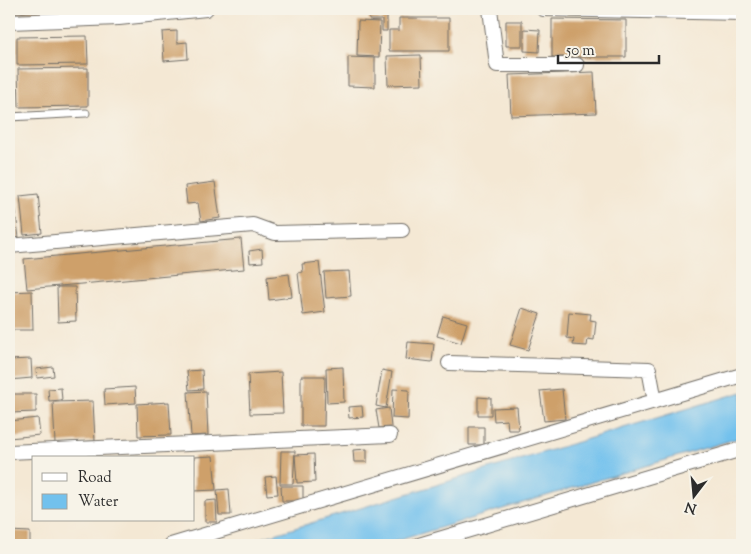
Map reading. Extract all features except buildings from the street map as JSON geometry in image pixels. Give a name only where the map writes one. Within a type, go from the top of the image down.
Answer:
[{"type":"street","points":[[9,22],[119,13],[206,9]]},
{"type":"street","points":[[490,9],[497,65],[577,65]]},
{"type":"street","points":[[543,9],[742,13]]},
{"type":"street","points":[[9,246],[252,225],[275,233],[402,230]]},
{"type":"street","points":[[449,363],[649,369],[654,401]]},
{"type":"street","points":[[171,545],[742,376]]},
{"type":"street","points":[[9,452],[390,435]]},
{"type":"street","points":[[419,545],[742,448]]},
{"type":"lane","points":[[9,117],[86,113]]},
{"type":"water","points":[[742,392],[742,437],[383,545],[239,545]]}]
